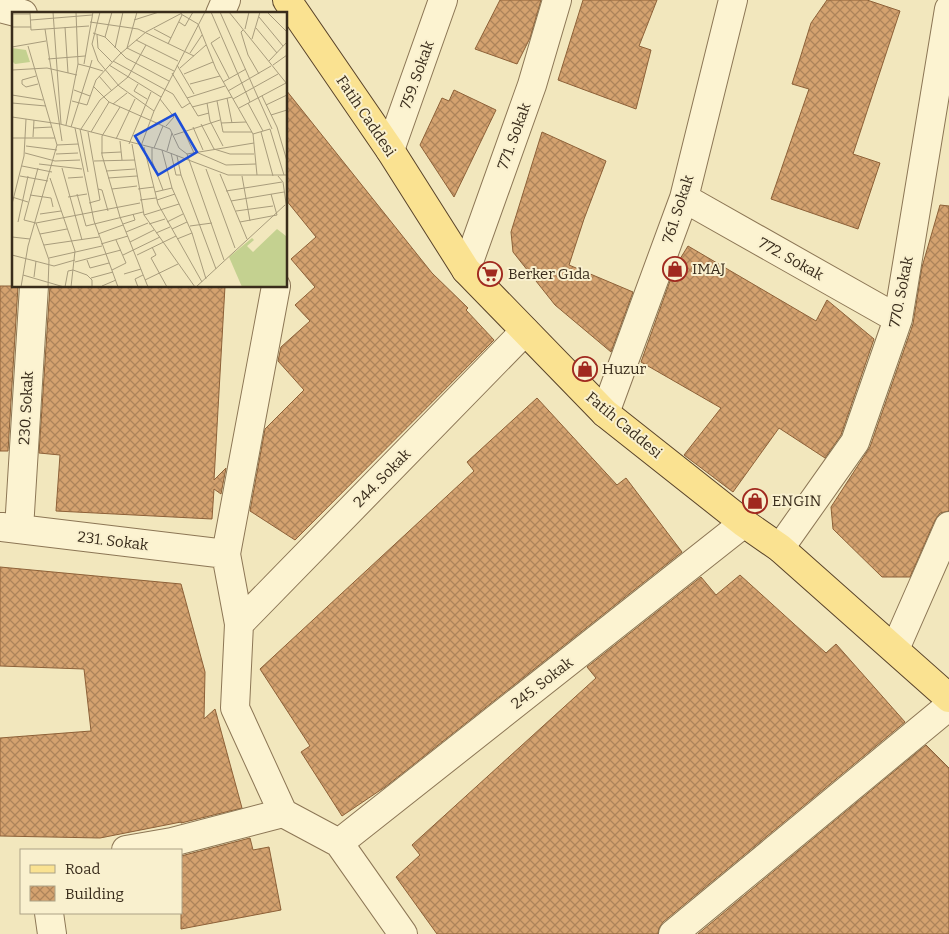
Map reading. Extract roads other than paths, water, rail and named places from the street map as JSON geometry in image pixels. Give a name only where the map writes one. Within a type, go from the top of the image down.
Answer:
[{"type":"main road","name":"Fatih Caddesi","points":[[287,0],[390,150],[466,270],[605,413],[744,523],[780,548],[949,698]]},
{"type":"street","points":[[221,12],[226,0]]},
{"type":"street","name":"759. Sokak","points":[[390,150],[443,0]]},
{"type":"street","name":"771. Sokak","points":[[466,270],[532,86],[557,0]]},
{"type":"street","name":"761. Sokak","points":[[605,413],[684,198],[733,0]]},
{"type":"street","name":"770. Sokak","points":[[780,548],[855,442],[898,319],[949,9]]},
{"type":"street","name":"772. Sokak","points":[[684,198],[898,319]]},
{"type":"street","name":"230. Sokak","points":[[10,528],[34,288]]},
{"type":"street","points":[[276,288],[226,554],[239,624],[235,708],[283,813],[339,843],[402,934]]},
{"type":"street","name":"244. Sokak","points":[[239,624],[525,331]]},
{"type":"street","name":"245. Sokak","points":[[339,843],[744,523]]},
{"type":"street","points":[[895,649],[949,526]]},
{"type":"street","name":"231. Sokak","points":[[10,528],[226,554]]},
{"type":"street","points":[[673,934],[949,706]]},
{"type":"street","points":[[132,849],[172,842],[283,813]]},
{"type":"street","points":[[49,914],[52,934]]},
{"type":"place","name":"IMAJ","points":[[675,269]]},
{"type":"place","name":"Berker Gıda","points":[[490,274]]},
{"type":"place","name":"Huzur","points":[[585,369]]},
{"type":"place","name":"ENGIN","points":[[755,501]]}]
